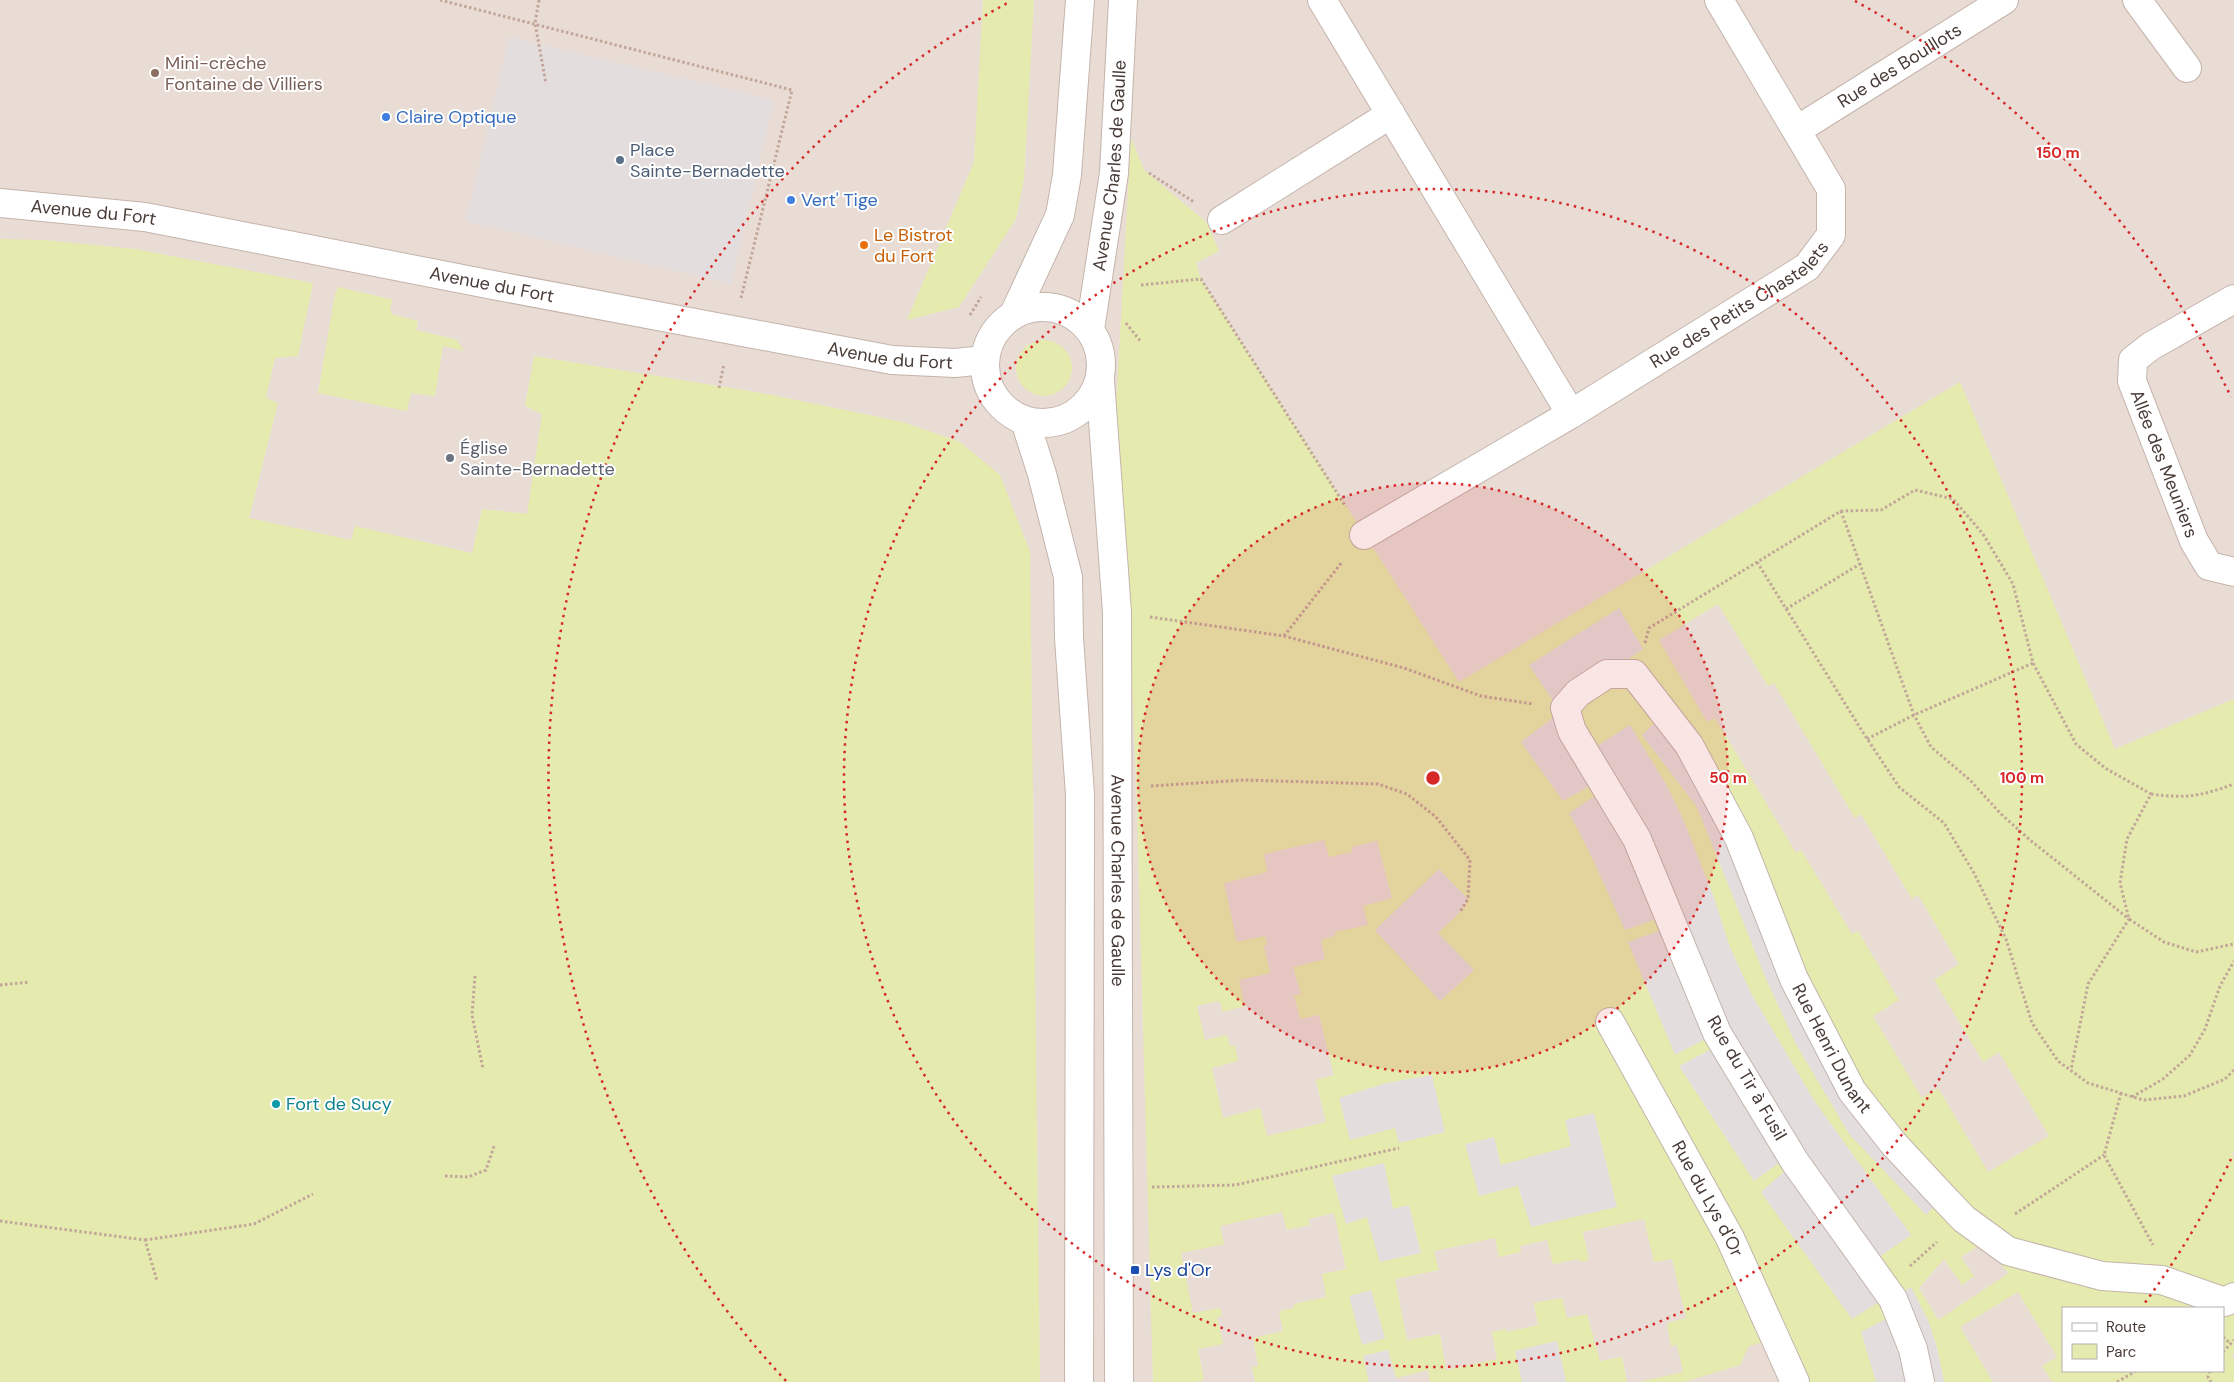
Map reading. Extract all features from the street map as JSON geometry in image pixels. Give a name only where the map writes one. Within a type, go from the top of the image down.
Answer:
[{"type":"street","points":[[1014,314],[1060,215],[1068,156],[1080,0]]},
{"type":"street","name":"Avenue Charles de Gaulle","points":[[1090,329],[1114,173],[1123,0]]},
{"type":"street","points":[[1322,0],[1570,414]]},
{"type":"street","name":"Rue des Petits Chastelets","points":[[1364,535],[1570,414],[1807,267],[1831,235],[1831,189],[1719,0]]},
{"type":"street","name":"Rue des Bouillots","points":[[1797,130],[2004,0]]},
{"type":"street","points":[[2137,0],[2187,68]]},
{"type":"street","points":[[1222,220],[1390,114]]},
{"type":"street","name":"Avenue du Fort","points":[[0,203],[145,217],[892,360],[955,363],[984,360]]},
{"type":"street","name":"Allée des Meuniers","points":[[2234,299],[2151,346],[2133,360],[2132,381],[2194,541],[2209,566],[2234,572]]},
{"type":"street","points":[[1041,306],[1060,309],[1076,316],[1090,329],[1098,345],[1102,362],[1100,380],[1092,397],[1079,411],[1062,420],[1044,424],[1025,421],[1009,414],[996,401],[988,386],[984,360],[993,334],[1006,319],[1022,310],[1041,306]]},
{"type":"street","name":"Avenue Charles de Gaulle","points":[[1100,380],[1117,612],[1119,1382]]},
{"type":"street","points":[[1025,421],[1042,474],[1068,577],[1069,638],[1080,796],[1079,1382]]},
{"type":"street","points":[[1565,708],[1578,692],[1607,674],[1634,674]]},
{"type":"street","name":"Rue Henri Dunant","points":[[1634,674],[1689,745],[1739,838],[1794,979],[1852,1091],[1893,1144],[1975,1226],[2008,1251],[2102,1276],[2162,1280],[2231,1304]]},
{"type":"street","name":"Rue du Tir à Fusil","points":[[1565,708],[1572,731],[1637,839],[1718,1033],[1795,1162],[1885,1288],[1899,1311],[1913,1349],[1920,1382]]},
{"type":"street","name":"Rue du Lys d'Or","points":[[1610,1022],[1730,1238],[1795,1382]]},
{"type":"path","points":[[440,0],[792,90],[719,388]]},
{"type":"path","points":[[539,0],[535,23],[546,84]]},
{"type":"path","points":[[1144,170],[1222,220]]},
{"type":"path","points":[[1141,285],[1201,279],[1364,535],[1284,636]]},
{"type":"path","points":[[970,315],[984,293]]},
{"type":"path","points":[[1634,674],[1649,628],[1841,510],[1881,510],[1915,490],[1953,499],[1984,534],[2013,584],[2033,663],[2076,744],[2105,768],[2151,794],[2179,798],[2209,793],[2234,784]]},
{"type":"path","points":[[1841,510],[1914,715],[1931,747],[1970,780],[2001,814],[2030,840],[2129,919],[2164,942],[2196,952],[2234,944]]},
{"type":"path","points":[[1757,562],[1899,787],[1944,823],[1974,873],[2006,939],[2032,1023],[2058,1061],[2088,1083],[2143,1100],[2184,1096],[2225,1079],[2234,1070]]},
{"type":"path","points":[[1786,609],[1860,564]]},
{"type":"path","points":[[1117,612],[1284,636],[1404,668],[1481,696],[1565,708]]},
{"type":"path","points":[[1867,739],[1914,715],[2033,663]]},
{"type":"path","points":[[1150,786],[1263,780],[1378,784],[1407,794],[1436,817],[1470,860],[1468,899],[1460,912]]},
{"type":"path","points":[[2071,1070],[2088,984],[2129,919],[2120,883],[2127,839],[2151,794]]},
{"type":"path","points":[[2132,1097],[2163,1079],[2190,1055],[2205,1029],[2220,986],[2234,961]]},
{"type":"path","points":[[474,976],[472,1015],[483,1069]]},
{"type":"path","points":[[0,985],[29,982]]},
{"type":"path","points":[[2121,1093],[2104,1155],[2155,1249],[2162,1280]]},
{"type":"path","points":[[445,1176],[468,1177],[486,1170],[494,1146]]},
{"type":"path","points":[[1119,1188],[1235,1185],[1399,1148]]},
{"type":"path","points":[[1885,1288],[1975,1226],[2104,1155]]},
{"type":"path","points":[[0,1221],[146,1240],[254,1224],[313,1194]]},
{"type":"path","points":[[146,1240],[157,1281]]},
{"type":"path","points":[[2224,1338],[2231,1344]]},
{"type":"path","points":[[2224,1351],[2234,1340]]},
{"type":"path","points":[[2117,1382],[2125,1380],[2135,1372]]},
{"type":"shaded area","points":[[0,0],[2234,0],[2234,1382],[0,1382]]},
{"type":"shaded area","name":"Place Sainte-Bernadette","points":[[509,37],[774,100],[731,284],[466,221]]},
{"type":"shaded area","points":[[1619,608],[1643,649],[1557,707],[1529,665]]},
{"type":"shaded area","points":[[1561,712],[1586,753],[1630,725],[1667,786],[1683,819],[1715,900],[1729,945],[1751,993],[1815,1102],[1911,1235],[1869,1264],[1890,1295],[1852,1319],[1761,1192],[1795,1163],[1790,1155],[1754,1181],[1679,1066],[1723,1043],[1717,1033],[1675,1055],[1628,942],[1673,926],[1668,915],[1625,930],[1587,847],[1569,813],[1606,789],[1600,780],[1563,801],[1521,742]]},
{"type":"shaded area","points":[[1664,714],[1852,1091],[1943,1197],[1926,1215],[1850,1135],[1796,1044],[1767,981],[1697,807],[1642,735]]},
{"type":"shaded area","points":[[1439,869],[1468,899],[1460,912],[1438,933],[1474,970],[1440,1001],[1375,930]]},
{"type":"shaded area","points":[[1432,1075],[1445,1132],[1399,1143],[1395,1128],[1350,1140],[1339,1098],[1386,1083]]},
{"type":"shaded area","points":[[1594,1113],[1617,1207],[1531,1227],[1518,1186],[1479,1196],[1465,1144],[1494,1137],[1501,1165],[1571,1146],[1565,1120]]},
{"type":"shaded area","points":[[1384,1163],[1393,1209],[1409,1205],[1421,1253],[1380,1262],[1367,1217],[1346,1224],[1332,1176]]},
{"type":"shaded area","points":[[1911,1287],[1929,1322],[1944,1382],[1876,1382],[1861,1332],[1899,1312],[1893,1299]]},
{"type":"shaded area","points":[[1371,1290],[1385,1338],[1362,1345],[1349,1296]]},
{"type":"shaded area","points":[[1557,1341],[1566,1382],[1522,1382],[1515,1351]]},
{"type":"shaded area","points":[[1388,1350],[1397,1382],[1369,1382],[1363,1356]]},
{"type":"green space","points":[[983,0],[1034,0],[1024,179],[1016,219],[959,307],[907,320],[974,162]]},
{"type":"green space","points":[[1131,138],[1144,170],[1207,223],[1219,251],[1196,263],[1201,279],[1459,682],[1960,382],[2115,749],[2234,699],[2234,1152],[2232,1153],[2234,1158],[2234,1353],[2231,1356],[2234,1359],[2234,1382],[2052,1382],[2042,1366],[2057,1357],[2018,1292],[1960,1327],[1993,1382],[1944,1382],[1937,1348],[1873,1366],[1876,1382],[1810,1382],[1787,1335],[1749,1346],[1740,1365],[1684,1382],[1639,1382],[1683,1372],[1677,1345],[1671,1346],[1667,1323],[1686,1318],[1672,1259],[1654,1262],[1644,1219],[1583,1232],[1589,1260],[1581,1262],[1579,1259],[1553,1264],[1547,1240],[1520,1246],[1521,1252],[1499,1257],[1495,1238],[1434,1251],[1439,1270],[1395,1279],[1407,1340],[1440,1334],[1446,1370],[1497,1359],[1492,1332],[1506,1329],[1507,1332],[1538,1325],[1534,1303],[1562,1298],[1567,1318],[1587,1314],[1600,1361],[1622,1357],[1627,1382],[1566,1382],[1557,1341],[1515,1351],[1522,1382],[1430,1382],[1428,1370],[1396,1378],[1388,1350],[1364,1356],[1369,1382],[1255,1382],[1252,1367],[1258,1366],[1253,1338],[1283,1331],[1279,1311],[1294,1308],[1294,1304],[1326,1297],[1322,1274],[1346,1269],[1334,1213],[1308,1219],[1310,1225],[1287,1230],[1282,1212],[1220,1226],[1224,1244],[1181,1253],[1193,1313],[1220,1308],[1222,1316],[1217,1317],[1223,1344],[1198,1349],[1204,1380],[1195,1382],[1153,1382],[1136,779],[1129,614],[1115,426]],"holes":[[[1718,604],[1768,686],[1774,683],[1855,818],[1861,814],[1912,899],[1918,895],[1959,964],[1934,980],[1983,1062],[1999,1052],[2049,1136],[1988,1172],[1938,1088],[1922,1098],[1873,1016],[1899,1000],[1858,931],[1852,934],[1801,850],[1796,853],[1715,718],[1707,722],[1659,640]],[[1561,712],[1586,754],[1630,726],[1664,782],[1700,862],[1740,972],[1767,1025],[1826,1117],[1911,1235],[1868,1264],[1852,1319],[1761,1192],[1795,1162],[1791,1155],[1754,1180],[1680,1066],[1723,1043],[1601,779],[1543,770],[1521,742]],[[1685,789],[1739,838],[1852,1091],[1927,1215],[1850,1135],[1796,1044],[1767,981],[1697,807]],[[1324,840],[1329,857],[1352,852],[1351,847],[1377,841],[1392,898],[1363,906],[1368,925],[1335,932],[1335,936],[1321,940],[1325,959],[1293,967],[1301,994],[1294,995],[1300,1019],[1319,1015],[1334,1075],[1316,1080],[1326,1122],[1267,1136],[1260,1108],[1223,1118],[1212,1068],[1238,1061],[1235,1045],[1230,1046],[1227,1035],[1205,1040],[1197,1006],[1219,1001],[1223,1012],[1245,1006],[1239,980],[1270,973],[1264,946],[1267,945],[1265,936],[1237,942],[1224,883],[1267,872],[1264,854]],[[1494,1137],[1501,1166],[1572,1146],[1479,1196]],[[1409,1205],[1380,1262],[1367,1217]],[[1981,1244],[2009,1273],[1938,1320],[1919,1288],[1944,1259],[1962,1285],[1974,1276],[1961,1257]]]},
{"type":"green space","points":[[0,239],[44,240],[135,249],[313,283],[298,356],[275,358],[266,398],[278,403],[249,518],[351,540],[355,526],[472,553],[482,509],[527,514],[542,414],[525,406],[534,356],[767,394],[903,422],[960,442],[1000,475],[1030,552],[1040,1382],[0,1382]]},
{"type":"green space","points":[[339,287],[393,300],[390,307],[392,314],[418,321],[416,330],[457,340],[464,351],[443,346],[435,396],[411,393],[407,411],[318,393],[335,294]]},
{"type":"green space","points":[[1044,340],[1055,342],[1064,348],[1070,357],[1072,368],[1070,379],[1064,388],[1055,394],[1044,396],[1033,394],[1024,388],[1018,379],[1016,368],[1018,357],[1024,348],[1033,342]]},
{"type":"place","name":"Mini-crèche Fontaine de Villiers","points":[[155,73]]},
{"type":"place","name":"Claire Optique","points":[[386,117]]},
{"type":"place","name":"Place Sainte-Bernadette","points":[[620,160]]},
{"type":"place","name":"Vert' Tige","points":[[791,200]]},
{"type":"place","name":"Le Bistrot du Fort","points":[[864,245]]},
{"type":"place","name":"Église Sainte-Bernadette","points":[[450,458]]},
{"type":"place","name":"Fort de Sucy","points":[[276,1104]]},
{"type":"place","name":"Lys d'Or","points":[[1135,1270]]}]
